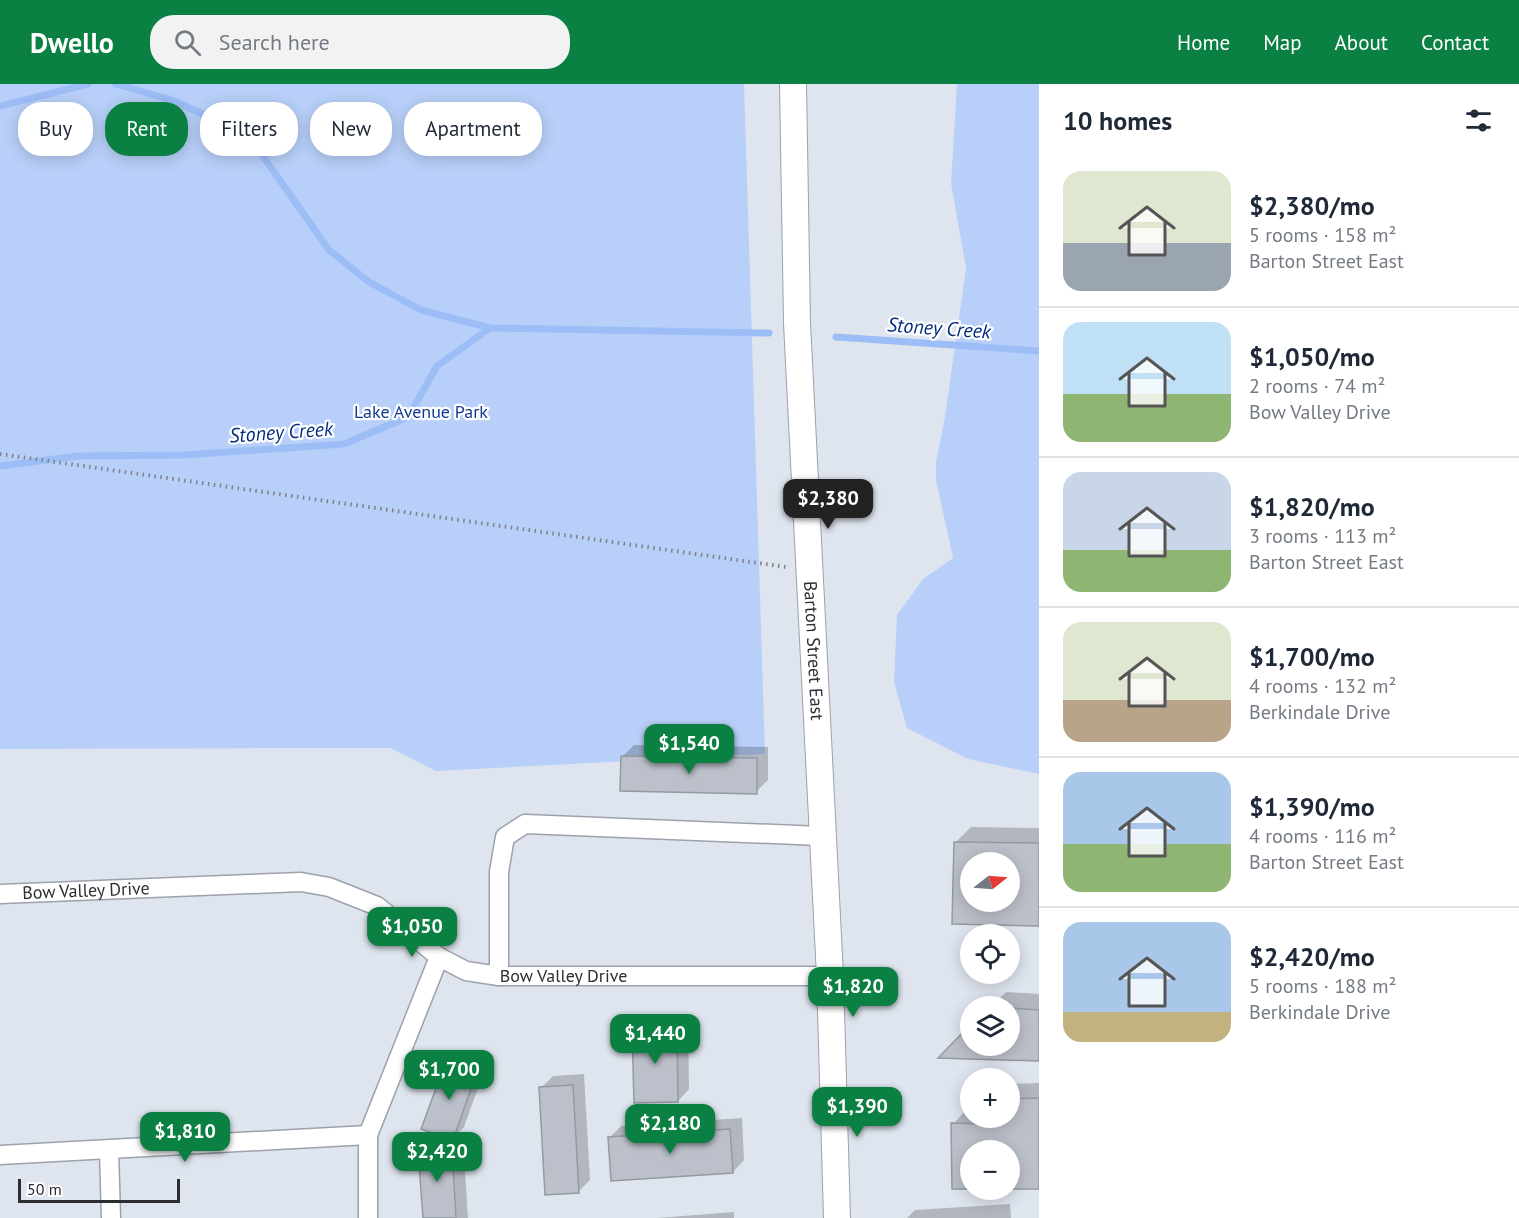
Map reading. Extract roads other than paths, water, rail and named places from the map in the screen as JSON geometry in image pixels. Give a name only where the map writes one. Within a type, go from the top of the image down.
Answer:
[{"type":"main road","name":"Barton Street East","points":[[793,84],[796,322],[830,976],[837,1218]]},
{"type":"street","points":[[499,976],[499,872],[505,837],[525,824],[821,836]]},
{"type":"street","name":"Bow Valley Drive","points":[[0,894],[301,882],[329,887],[376,906],[439,957],[466,971],[499,976],[830,976]]},
{"type":"street","points":[[368,1218],[368,1135],[439,957]]},
{"type":"street","points":[[0,1155],[368,1135]]},
{"type":"street","points":[[109,1150],[111,1218]]},
{"type":"waterway","points":[[0,106],[88,84]]},
{"type":"waterway","points":[[116,84],[174,101],[248,135],[329,250],[369,282],[421,310],[490,328],[769,333]]},
{"type":"waterway","name":"Stoney Creek","points":[[0,466],[78,456],[184,455],[344,444],[408,417],[437,366],[490,328]]},
{"type":"waterway","name":"Stoney Creek","points":[[836,337],[1039,351]]},
{"type":"park label","name":"Lake Avenue Park","points":[[421,412]]}]
